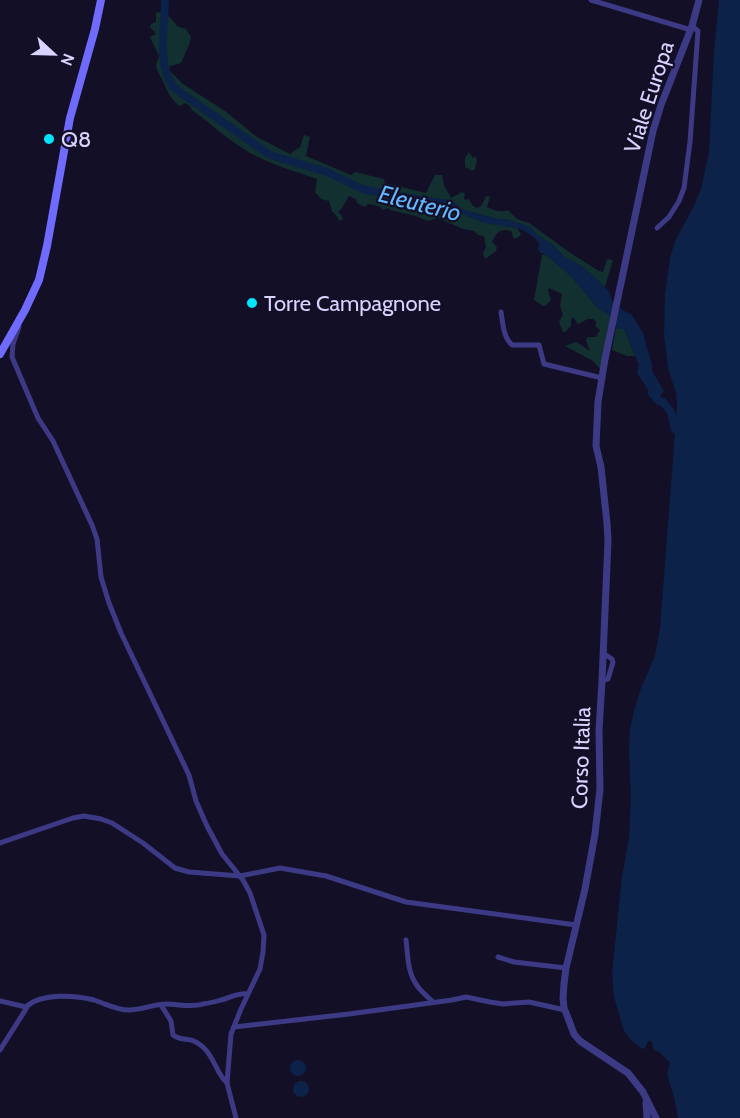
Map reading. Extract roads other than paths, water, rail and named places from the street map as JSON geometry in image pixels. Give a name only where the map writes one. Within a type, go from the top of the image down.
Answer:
[{"type":"main road","points":[[0,354],[39,280],[70,118],[101,0]]},
{"type":"street","points":[[591,0],[698,31],[690,142],[684,188],[669,217],[657,228]]},
{"type":"street","name":"Viale Europa","points":[[605,359],[656,118],[691,28],[699,0]]},
{"type":"street","points":[[25,310],[13,344],[12,357],[38,418],[53,441],[92,525],[97,539],[104,585],[121,633],[189,775],[196,801],[207,826],[222,854],[250,893],[264,935],[264,952],[260,969],[231,1034],[227,1083],[236,1118]]},
{"type":"street","points":[[501,312],[506,338],[512,345],[539,345],[544,364],[602,378]]},
{"type":"street","name":"Corso Italia","points":[[605,359],[598,402],[596,446],[601,467],[607,523],[602,681],[598,730],[600,789],[595,834],[585,890],[566,968],[563,998],[574,1034],[580,1041],[628,1073],[643,1092],[656,1118]]},
{"type":"street","points":[[0,843],[84,816],[112,823],[175,868],[189,872],[240,876],[280,868],[326,876],[406,902],[576,926]]},
{"type":"street","points":[[406,940],[411,976],[432,1002]]},
{"type":"street","points":[[498,957],[514,962],[566,968]]},
{"type":"street","points":[[0,1050],[31,1002],[44,997],[94,1000],[120,1009],[135,1010],[161,1005],[198,1005],[243,993],[248,994]]},
{"type":"street","points":[[234,1027],[349,1014],[465,997],[502,1004],[536,1003],[565,1010]]},
{"type":"street","points":[[0,1000],[27,1007]]},
{"type":"street","points":[[161,1005],[171,1021],[173,1035],[177,1038],[193,1039],[202,1046],[214,1059],[227,1083]]},
{"type":"street","points":[[643,1092],[648,1111],[647,1118]]},
{"type":"water","points":[[719,0],[740,0],[740,1118],[678,1118],[667,1074],[670,1062],[654,1050],[651,1041],[648,1041],[642,1049],[624,1031],[614,997],[612,973],[622,876],[629,838],[630,729],[641,688],[655,656],[660,628],[677,406],[676,393],[668,368],[664,335],[665,295],[670,257],[676,239],[701,189],[709,152]]},
{"type":"water","points":[[448,204],[530,227],[563,256],[592,275],[608,290],[614,305],[632,315],[643,333],[652,371],[664,391],[659,397],[660,400],[651,394],[637,373],[639,365],[624,329],[616,327],[610,316],[597,307],[571,276],[545,254],[540,253],[539,243],[533,236],[512,227],[477,220]]},
{"type":"water","points":[[295,1060],[301,1060],[306,1068],[304,1074],[295,1076],[290,1071],[290,1065]]},
{"type":"water","points":[[298,1081],[304,1081],[309,1089],[307,1095],[298,1097],[293,1092],[293,1086]]},
{"type":"waterway","name":"Eleuterio","points":[[165,0],[163,57],[168,78],[174,88],[270,155],[327,172],[362,189],[448,204],[455,208]]},
{"type":"waterway","name":"Eleuterio","points":[[652,393],[671,412],[675,429]]},
{"type":"place","name":"Q8","points":[[49,139]]},
{"type":"place","name":"Torre Campagnone","points":[[252,303]]}]
